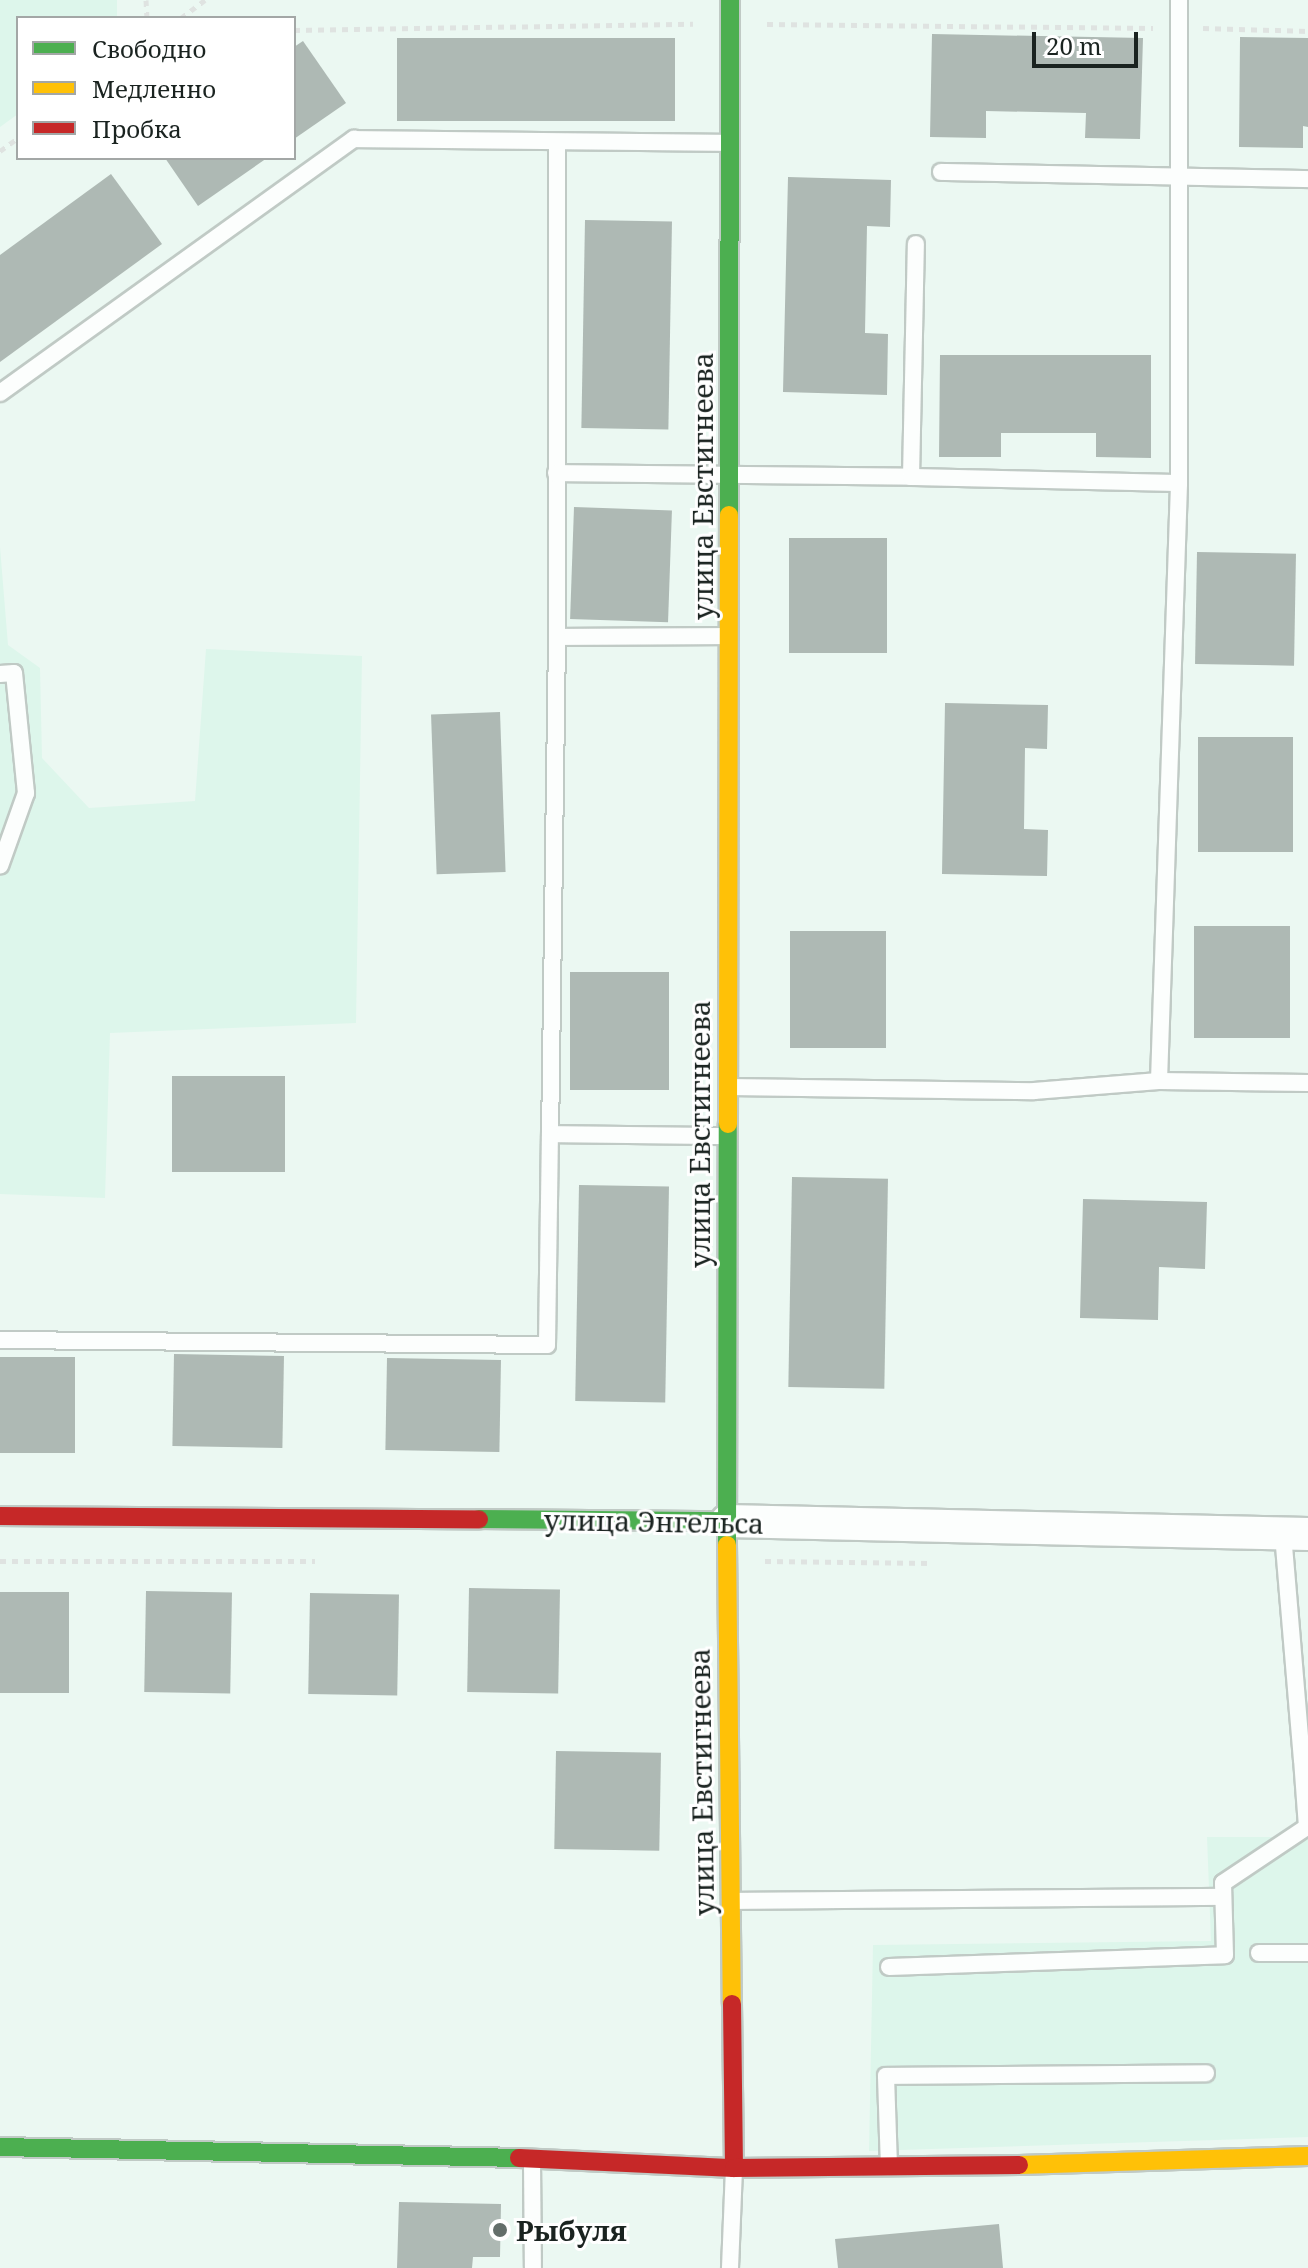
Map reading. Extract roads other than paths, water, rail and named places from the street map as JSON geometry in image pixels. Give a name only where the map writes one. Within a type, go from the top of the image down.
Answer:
[{"type":"main road","name":"улица Евстигнеева","points":[[730,0],[727,1521],[734,2168]]},
{"type":"main road","name":"улица Энгельса","points":[[0,1516],[727,1521]]},
{"type":"main road","points":[[0,2147],[532,2158],[734,2168],[889,2169],[1308,2156]]},
{"type":"street","name":"улица Энгельса","points":[[727,1521],[1295,1534]]},
{"type":"lane","points":[[1159,1081],[1179,483],[1179,0]]},
{"type":"lane","points":[[0,393],[354,139],[732,143]]},
{"type":"lane","points":[[0,1340],[547,1345],[557,637],[557,143]]},
{"type":"lane","points":[[941,172],[1308,179]]},
{"type":"lane","points":[[911,477],[916,244]]},
{"type":"lane","points":[[556,473],[1179,483]]},
{"type":"lane","points":[[557,637],[729,636]]},
{"type":"lane","points":[[0,674],[14,673],[26,793],[0,866]]},
{"type":"lane","points":[[727,1087],[1034,1091],[1159,1081],[1308,1083]]},
{"type":"lane","points":[[550,1134],[727,1136]]},
{"type":"lane","points":[[889,1967],[1225,1955],[1223,1883],[1307,1827],[1295,1534]]},
{"type":"lane","points":[[731,1901],[1223,1897]]},
{"type":"lane","points":[[1259,1953],[1308,1953]]},
{"type":"lane","points":[[889,2169],[886,2076],[1206,2073]]},
{"type":"lane","points":[[532,2158],[533,2268]]},
{"type":"lane","name":"улица Евстигнеева","points":[[730,2268],[734,2168]]},
{"type":"place","name":"Рыбуля","points":[[500,2230]]}]
